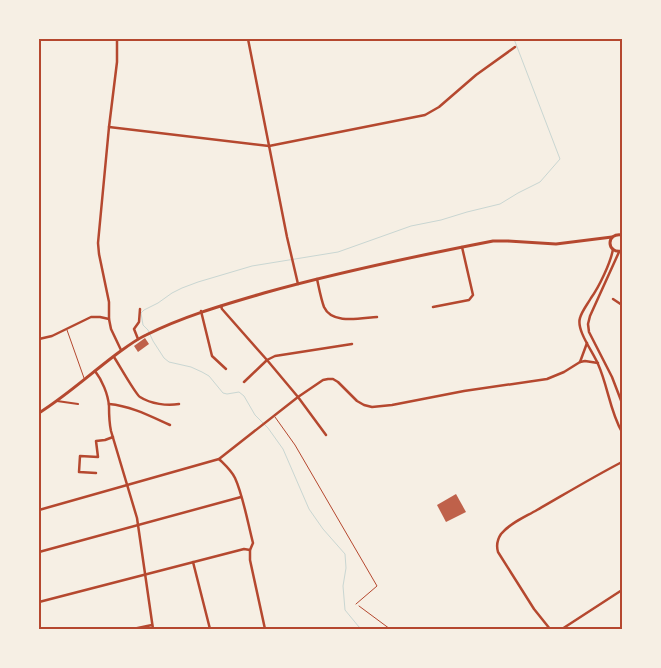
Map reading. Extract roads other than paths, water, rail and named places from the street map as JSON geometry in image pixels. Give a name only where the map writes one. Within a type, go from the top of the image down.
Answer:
[{"type":"main road","points":[[39,413],[144,335],[201,312],[317,279],[462,247],[500,241],[556,244],[600,239],[618,234],[622,235]]},
{"type":"main road","points":[[610,244],[612,237]]},
{"type":"main road","points":[[600,239],[610,244],[613,249],[621,251]]},
{"type":"street","points":[[117,39],[117,62],[98,243],[109,302],[111,330],[121,351]]},
{"type":"street","points":[[248,39],[298,284]]},
{"type":"street","points":[[109,127],[269,146],[425,115],[515,47]]},
{"type":"street","points":[[432,307],[469,300],[473,295],[462,247]]},
{"type":"street","points":[[613,249],[598,286],[582,314],[579,325],[606,382],[613,410],[622,431]]},
{"type":"street","points":[[621,251],[594,307],[588,324],[589,332],[622,402]]},
{"type":"street","points":[[317,279],[325,308],[330,315],[336,318],[351,319],[377,317]]},
{"type":"street","points":[[598,286],[602,290]]},
{"type":"street","points":[[613,299],[622,305]]},
{"type":"street","points":[[221,306],[222,310],[298,397],[326,435]]},
{"type":"street","points":[[586,306],[594,307]]},
{"type":"street","points":[[138,339],[134,329],[139,322],[140,309]]},
{"type":"street","points":[[201,312],[212,356],[226,369]]},
{"type":"street","points":[[582,314],[590,316]]},
{"type":"street","points":[[39,339],[52,336],[91,317],[109,319]]},
{"type":"street","points":[[244,382],[267,360],[274,356],[352,344]]},
{"type":"street","points":[[580,362],[587,344]]},
{"type":"street","points":[[114,357],[139,397],[165,405],[179,404]]},
{"type":"street","points":[[39,510],[219,459],[298,397],[323,380],[333,379],[357,401],[372,407],[547,379],[564,372],[580,362],[598,363]]},
{"type":"street","points":[[94,371],[101,380],[109,404],[109,421],[138,525],[153,629]]},
{"type":"street","points":[[56,401],[78,404]]},
{"type":"street","points":[[109,404],[129,407],[170,425]]},
{"type":"street","points":[[96,473],[79,472],[80,456],[98,457],[96,441],[113,437]]},
{"type":"street","points":[[219,459],[235,478],[241,497],[253,543],[250,550],[250,560],[265,629]]},
{"type":"street","points":[[550,629],[534,609],[498,552],[496,544],[498,538],[518,521],[622,462]]},
{"type":"street","points":[[39,552],[241,497]]},
{"type":"street","points":[[39,602],[244,549],[250,550]]},
{"type":"street","points":[[193,562],[210,629]]},
{"type":"street","points":[[562,629],[622,590]]},
{"type":"street","points":[[133,629],[152,625]]},
{"type":"lane","points":[[66,329],[85,379]]},
{"type":"lane","points":[[274,416],[294,445],[378,586],[356,604]]},
{"type":"waterway","points":[[362,629],[345,610],[343,586],[346,568],[345,554],[323,529],[309,509],[283,449],[268,428],[255,415],[244,396],[239,392],[223,393],[209,376],[191,367],[169,362],[164,358],[148,330],[143,325],[141,313],[172,293],[198,282],[252,266],[338,252],[411,226],[500,204],[540,182],[560,159],[514,39]]}]
